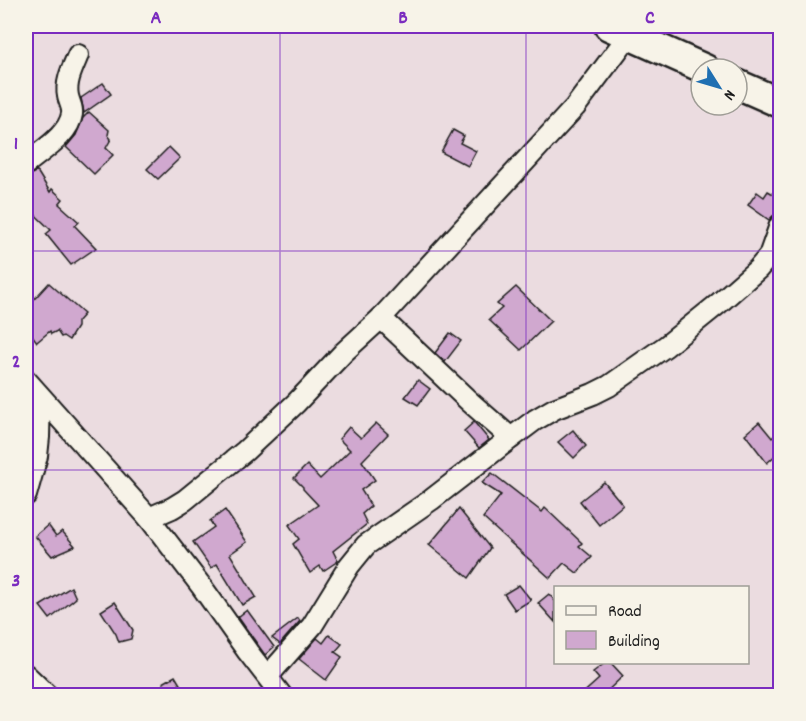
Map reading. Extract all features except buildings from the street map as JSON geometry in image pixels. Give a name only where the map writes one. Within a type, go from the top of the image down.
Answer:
[{"type":"street","points":[[149,518],[185,500],[246,451],[381,318],[595,82],[619,30],[689,62]]},
{"type":"street","points":[[26,164],[63,133],[68,126],[73,112],[67,92],[70,75],[78,55]]},
{"type":"street","points":[[749,89],[780,103]]},
{"type":"street","points":[[268,676],[312,626],[349,566],[366,545],[554,409],[609,386],[666,346],[758,268],[769,256],[780,225]]},
{"type":"street","points":[[381,318],[511,438]]},
{"type":"street","points":[[26,380],[149,518],[282,696]]},
{"type":"street","points":[[26,495],[37,456],[40,397]]},
{"type":"street","points":[[26,675],[41,693]]}]
